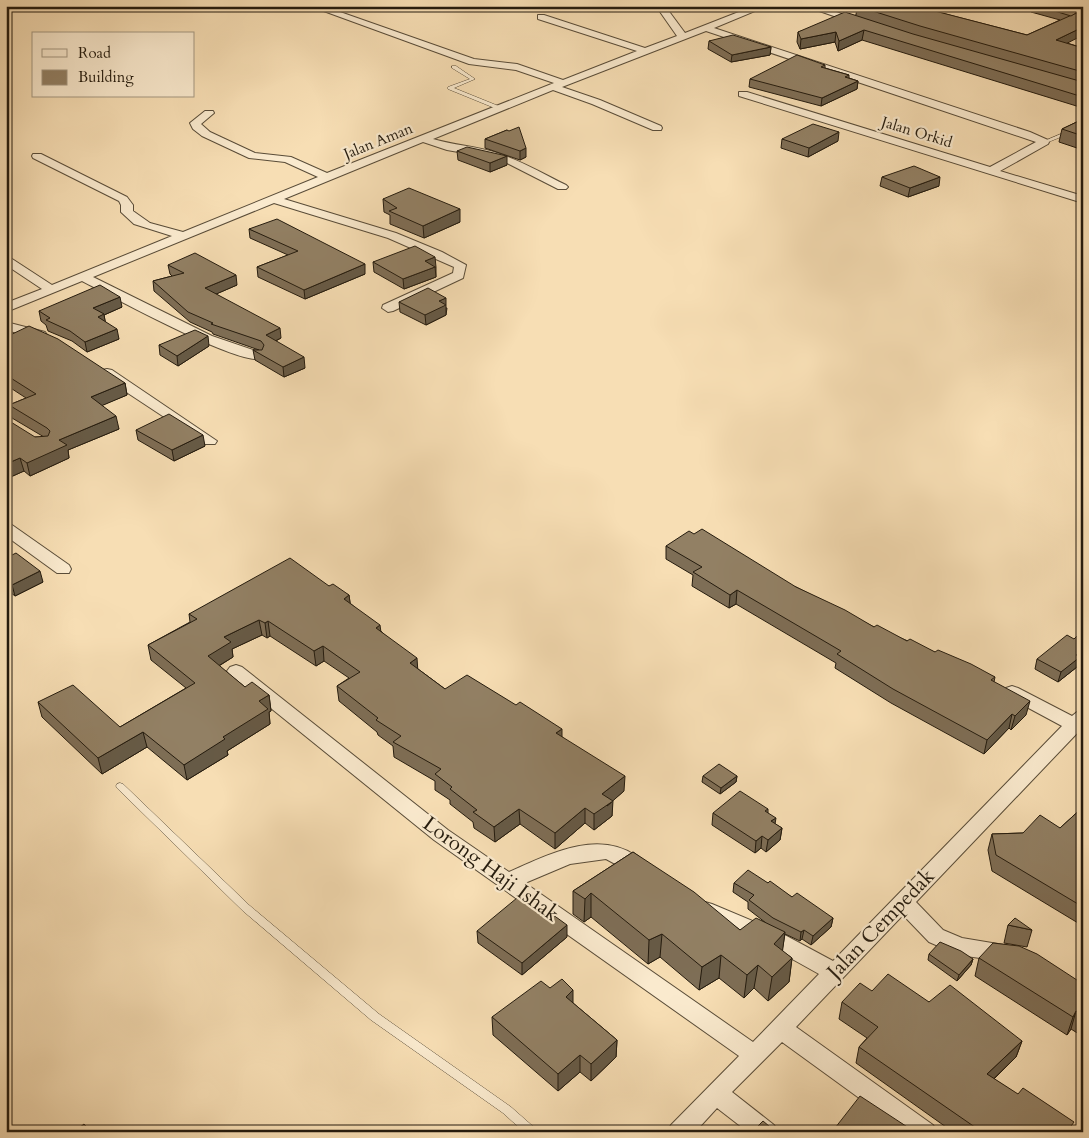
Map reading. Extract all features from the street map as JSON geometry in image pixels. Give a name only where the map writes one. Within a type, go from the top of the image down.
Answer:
[{"type":"street","points":[[314,6],[472,62],[517,67],[657,128]]},
{"type":"street","points":[[660,6],[683,37]]},
{"type":"street","name":"Jalan Aman","points":[[6,308],[85,278],[327,177],[499,108],[763,6]]},
{"type":"street","points":[[809,6],[862,23]]},
{"type":"street","points":[[541,17],[645,51]]},
{"type":"street","points":[[700,30],[711,41]]},
{"type":"street","points":[[700,30],[1026,134],[1044,142]]},
{"type":"street","name":"Jalan Orkid","points":[[743,94],[1083,200]]},
{"type":"street","points":[[209,113],[195,123],[206,134],[253,156],[287,160],[327,177]]},
{"type":"street","points":[[424,139],[451,148],[489,154],[512,162],[562,187]]},
{"type":"street","points":[[991,171],[1044,142]]},
{"type":"street","points":[[37,156],[123,199],[127,205],[127,212],[132,219],[141,224],[185,236]]},
{"type":"street","points":[[273,200],[400,238],[441,255],[460,266],[459,275],[388,308]]},
{"type":"street","points":[[6,259],[52,290]]},
{"type":"street","points":[[85,278],[207,339],[258,356]]},
{"type":"street","points":[[6,326],[38,334],[56,343]]},
{"type":"street","points":[[98,368],[210,441]]},
{"type":"street","points":[[6,528],[64,570]]},
{"type":"street","name":"Lorong Haji Ishak","points":[[236,671],[434,829],[506,882],[756,1055]]},
{"type":"street","points":[[1000,685],[1080,719]]},
{"type":"street","name":"Jalan Cempedak","points":[[679,1132],[716,1092],[756,1055],[902,901],[1080,719]]},
{"type":"street","points":[[506,882],[562,858],[606,851],[623,857],[656,880]]},
{"type":"street","points":[[686,901],[774,939],[834,972]]},
{"type":"street","points":[[902,901],[936,936],[944,940],[958,946],[1016,954],[1025,957]]},
{"type":"street","points":[[781,1029],[925,1132]]},
{"type":"street","points":[[716,1092],[766,1132]]},
{"type":"lane","points":[[454,67],[473,79],[450,88],[499,108]]},
{"type":"lane","points":[[1044,142],[1077,129],[1083,130]]},
{"type":"lane","points":[[120,786],[246,908],[360,1004],[506,1110],[532,1132]]},
{"type":"building","points":[[857,6],[928,6],[935,8],[931,10],[1027,35],[1083,10],[1083,27],[1056,40],[1083,48],[1083,72],[920,26]]},
{"type":"building","points":[[1038,6],[1068,6],[1081,10],[1071,16]]},
{"type":"building","points":[[845,12],[913,34],[1083,82],[1083,97],[864,30],[839,41],[836,32],[801,39],[798,32]]},
{"type":"building","points":[[733,35],[771,47],[732,55],[709,41]]},
{"type":"building","points":[[797,55],[825,65],[821,67],[849,75],[845,77],[858,81],[822,98],[750,79]]},
{"type":"building","points":[[1083,119],[1083,136],[1062,129]]},
{"type":"building","points":[[813,124],[839,132],[809,148],[782,139]]},
{"type":"building","points":[[519,127],[526,148],[520,151],[485,139],[507,130]]},
{"type":"building","points":[[467,147],[507,156],[490,163],[457,151]]},
{"type":"building","points":[[914,166],[940,177],[910,188],[882,177]]},
{"type":"building","points":[[409,188],[460,209],[423,226],[389,211],[397,208],[383,199]]},
{"type":"building","points":[[277,219],[365,264],[304,290],[257,267],[298,251],[249,229]]},
{"type":"building","points":[[415,246],[435,257],[425,261],[435,267],[403,279],[373,262]]},
{"type":"building","points":[[195,253],[236,275],[205,288],[280,328],[266,335],[304,357],[283,367],[253,350],[262,350],[264,345],[261,341],[211,324],[213,323],[188,312],[153,281],[184,273],[168,265]]},
{"type":"building","points":[[100,285],[120,297],[93,308],[104,314],[98,317],[117,329],[85,342],[70,331],[46,320],[50,318],[39,311]]},
{"type":"building","points":[[428,288],[446,298],[439,301],[446,305],[425,315],[399,302]]},
{"type":"building","points":[[29,326],[58,339],[125,383],[91,397],[116,416],[59,440],[67,445],[27,463],[20,458],[6,464],[6,419],[35,437],[48,436],[50,431],[9,405],[36,394],[6,375],[6,337]]},
{"type":"building","points":[[195,330],[208,336],[177,356],[159,345]]},
{"type":"building","points":[[169,414],[203,435],[172,450],[136,430]]},
{"type":"building","points":[[702,529],[796,587],[845,610],[874,627],[877,625],[907,641],[910,639],[935,652],[938,650],[971,664],[995,677],[991,680],[1030,701],[1015,716],[1012,714],[987,740],[893,689],[837,654],[841,651],[737,590],[730,595],[693,572],[702,567],[666,546],[689,531],[694,534]]},
{"type":"building","points":[[16,553],[40,571],[12,585],[6,580],[6,558]]},
{"type":"building","points":[[290,558],[329,586],[333,584],[349,595],[344,599],[380,625],[376,628],[417,658],[410,663],[445,689],[467,675],[516,705],[520,702],[562,729],[556,733],[625,776],[602,794],[613,801],[594,814],[585,808],[555,833],[519,809],[494,827],[473,812],[477,810],[450,789],[452,787],[435,774],[441,769],[393,742],[401,736],[376,720],[378,718],[337,686],[360,672],[323,646],[314,651],[268,621],[265,623],[259,620],[224,637],[231,642],[208,656],[245,687],[252,682],[269,695],[259,701],[268,709],[223,737],[225,739],[184,765],[143,732],[98,758],[38,702],[73,685],[120,727],[195,683],[148,645],[197,619],[189,614]]},
{"type":"building","points":[[1083,630],[1083,650],[1076,655],[1080,657],[1061,672],[1037,659],[1067,635],[1074,639]]},
{"type":"building","points":[[719,764],[737,776],[721,788],[703,776]]},
{"type":"building","points":[[740,791],[768,809],[765,811],[776,818],[771,821],[782,828],[768,840],[762,836],[756,841],[713,813]]},
{"type":"building","points":[[1083,807],[1083,907],[996,855],[992,834],[1023,833],[1040,815],[1060,828]]},
{"type":"building","points":[[633,852],[694,892],[740,930],[756,918],[785,932],[774,944],[792,958],[772,977],[758,965],[747,975],[721,955],[702,967],[662,934],[649,940],[591,893],[585,899],[573,891]]},
{"type":"building","points":[[748,870],[768,883],[770,881],[792,897],[797,893],[833,918],[813,936],[804,930],[801,932],[773,918],[749,900],[754,895],[734,883]]},
{"type":"building","points":[[523,893],[567,925],[522,963],[477,931]]},
{"type":"building","points":[[1015,918],[1032,930],[1008,925]]},
{"type":"building","points":[[940,942],[961,951],[973,959],[959,975],[929,954]]},
{"type":"building","points":[[993,943],[1019,946],[1037,954],[1083,983],[1083,1015],[1076,1011],[1073,1017],[979,958]]},
{"type":"building","points":[[888,974],[929,1002],[950,985],[1022,1041],[987,1074],[1018,1094],[1023,1088],[1074,1122],[1069,1129],[1073,1132],[990,1132],[986,1129],[982,1132],[859,1047],[878,1027],[842,1002],[860,983],[872,991]]},
{"type":"building","points":[[562,979],[573,990],[566,997],[617,1040],[591,1064],[580,1055],[558,1074],[492,1017],[541,981],[550,988]]},
{"type":"building","points":[[860,1096],[915,1132],[840,1132],[835,1128]]},
{"type":"building","points":[[763,1121],[776,1132],[752,1132]]},
{"type":"building","points":[[84,1124],[91,1132],[74,1132]]}]
